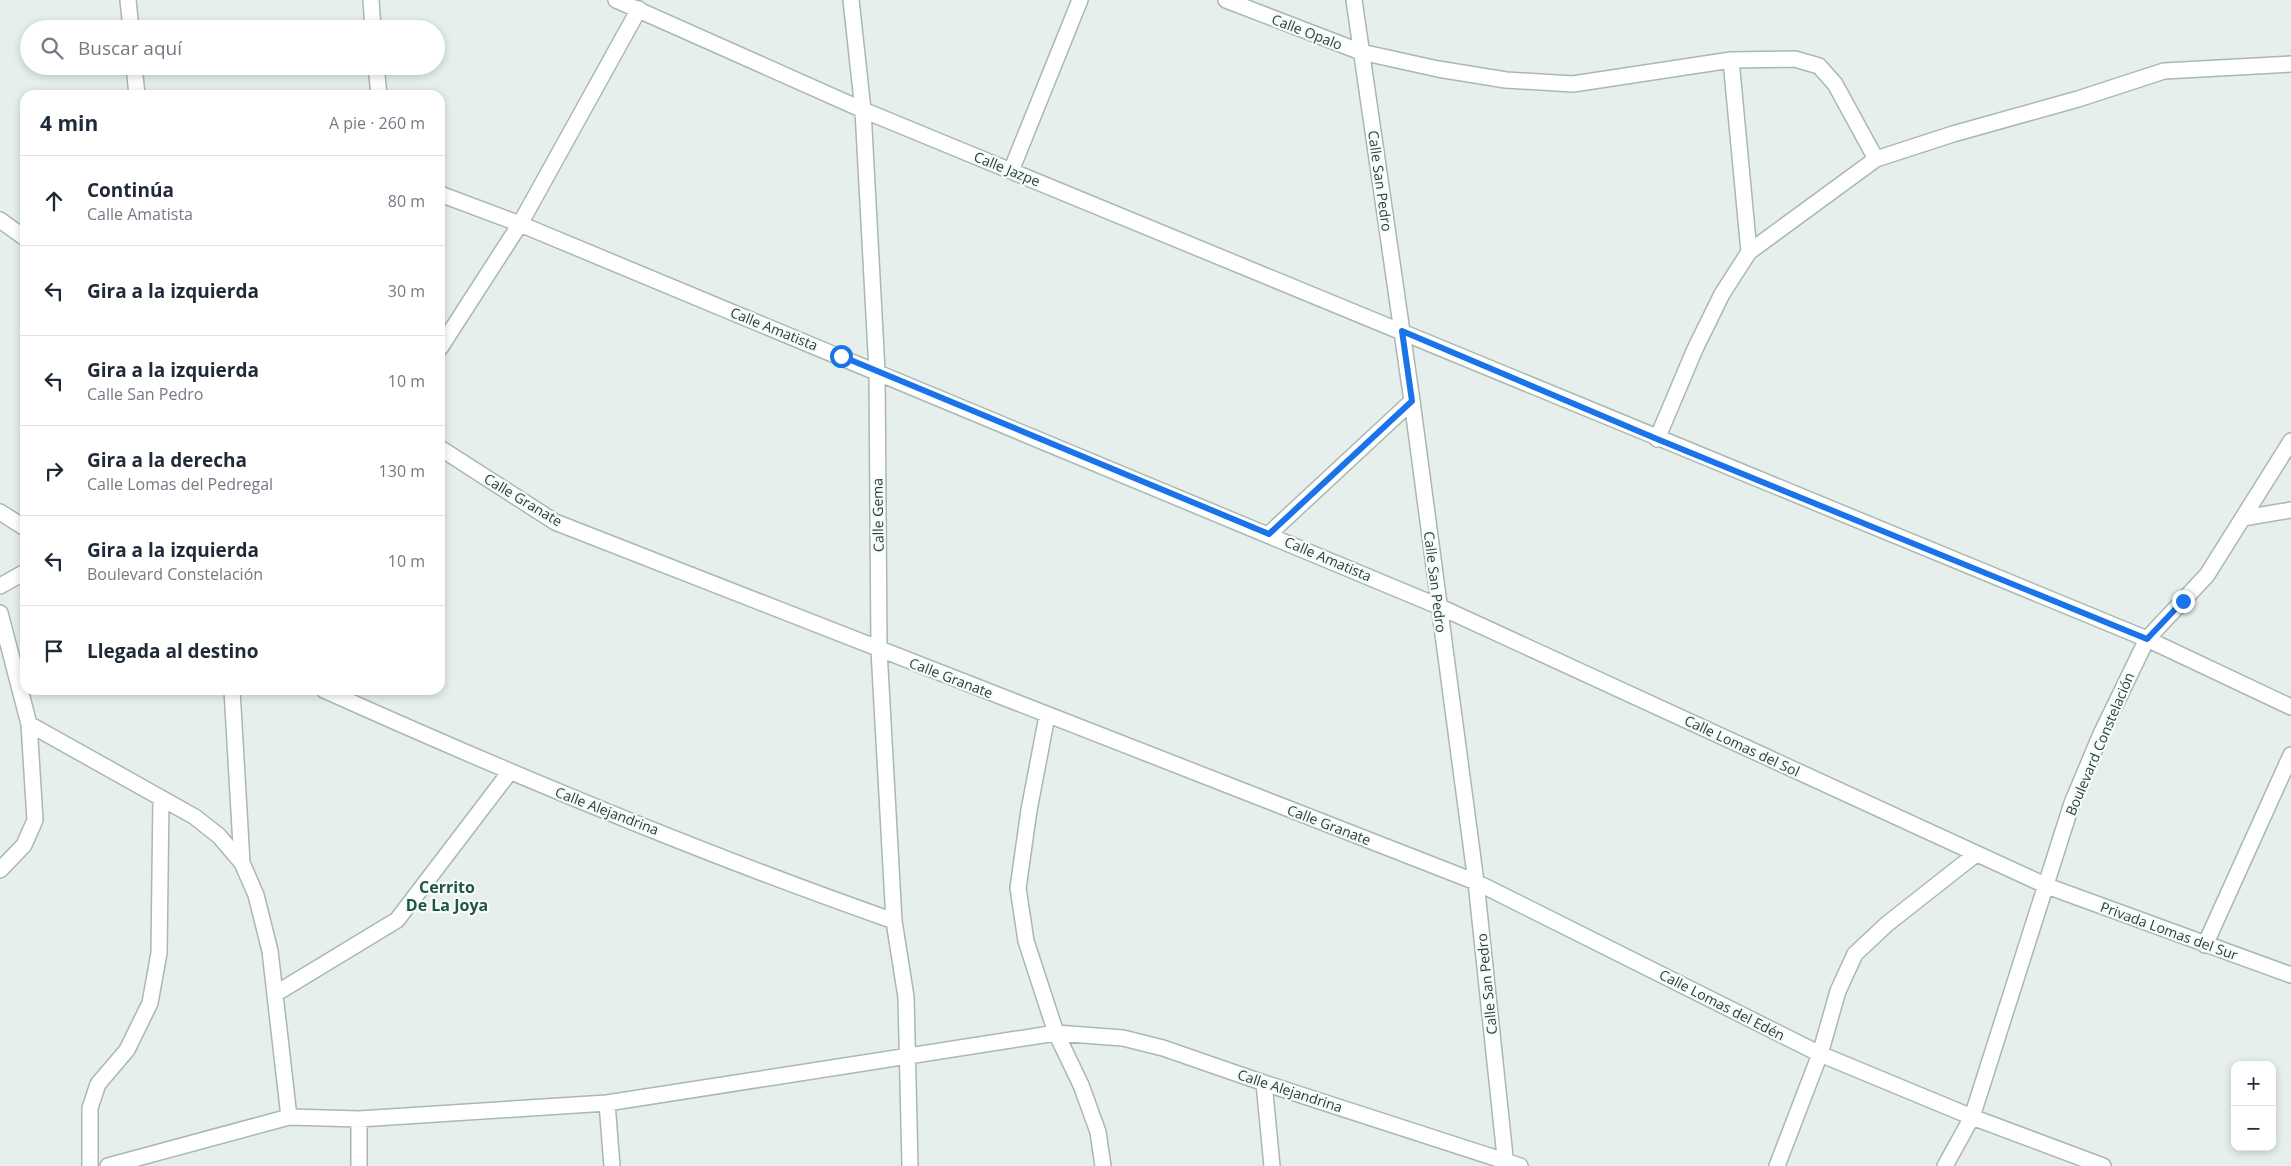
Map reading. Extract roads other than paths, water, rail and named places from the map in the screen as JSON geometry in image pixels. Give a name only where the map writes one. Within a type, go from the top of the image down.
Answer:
[{"type":"street","points":[[128,0],[129,20]]},
{"type":"street","points":[[371,0],[372,20]]},
{"type":"street","name":"Calle Jazpe","points":[[616,0],[863,110],[1402,331],[1657,439],[2147,639],[2291,707]]},
{"type":"street","name":"Calle Gema","points":[[851,0],[863,110],[877,371],[879,650],[894,921],[906,998],[910,1166]]},
{"type":"street","points":[[1011,171],[1080,0]]},
{"type":"street","name":"Calle Opalo","points":[[1226,0],[1361,52],[1467,74],[1506,80],[1574,84],[1731,60],[1795,59],[1819,66],[1834,84],[1876,159]]},
{"type":"street","name":"Calle San Pedro","points":[[1354,0],[1412,401],[1476,882],[1506,1163]]},
{"type":"street","points":[[445,340],[520,224],[639,9]]},
{"type":"street","points":[[1731,60],[1749,252]]},
{"type":"street","points":[[1657,439],[1695,349],[1722,294],[1749,252],[1876,159],[1953,134],[2078,99],[2164,71],[2291,64]]},
{"type":"street","points":[[135,75],[136,90]]},
{"type":"street","points":[[377,75],[378,90]]},
{"type":"street","name":"Calle Amatista","points":[[445,196],[520,224],[877,371],[1438,606]]},
{"type":"street","points":[[0,220],[20,234]]},
{"type":"street","points":[[1269,534],[1412,401]]},
{"type":"street","name":"Boulevard Constelación","points":[[1946,1166],[1972,1117],[2072,803],[2101,734],[2147,639],[2207,575],[2291,442]]},
{"type":"street","name":"Calle Granate","points":[[445,451],[555,522],[1047,716],[1476,882]]},
{"type":"street","points":[[2243,518],[2291,510]]},
{"type":"street","points":[[0,512],[20,525]]},
{"type":"street","points":[[0,586],[20,575]]},
{"type":"street","name":"Calle Lomas del Sol","points":[[1438,606],[2047,886]]},
{"type":"street","points":[[0,613],[20,687]]},
{"type":"street","points":[[0,870],[24,845],[35,820],[30,724],[22,695]]},
{"type":"street","points":[[232,695],[242,863]]},
{"type":"street","name":"Calle Alejandrina","points":[[335,695],[509,773],[819,895],[894,921]]},
{"type":"street","points":[[1047,716],[1028,810],[1018,888],[1026,941],[1056,1033],[1081,1086],[1098,1132],[1103,1166]]},
{"type":"street","points":[[30,724],[195,817],[219,836],[242,863],[256,895],[270,951],[289,1117]]},
{"type":"street","points":[[2206,945],[2291,755]]},
{"type":"street","points":[[275,994],[397,920],[509,773]]},
{"type":"street","points":[[90,1166],[90,1108],[98,1084],[127,1050],[150,1003],[159,954],[161,798]]},
{"type":"street","points":[[1777,1166],[1820,1054],[1838,991],[1856,954],[1887,924],[1976,854]]},
{"type":"street","name":"Calle Lomas del Edén","points":[[1476,882],[1820,1054],[1972,1117],[2102,1166]]},
{"type":"street","name":"Privada Lomas del Sur","points":[[2047,886],[2291,975]]},
{"type":"street","name":"Calle Alejandrina","points":[[108,1166],[289,1117],[359,1119],[607,1103],[907,1058],[1056,1033],[1122,1038],[1162,1048],[1264,1084],[1520,1166]]},
{"type":"street","points":[[1264,1084],[1272,1166]]},
{"type":"street","points":[[607,1103],[612,1166]]},
{"type":"street","points":[[358,1166],[359,1119]]},
{"type":"district","name":"Cerrito De La Joya","points":[[447,896]]}]
